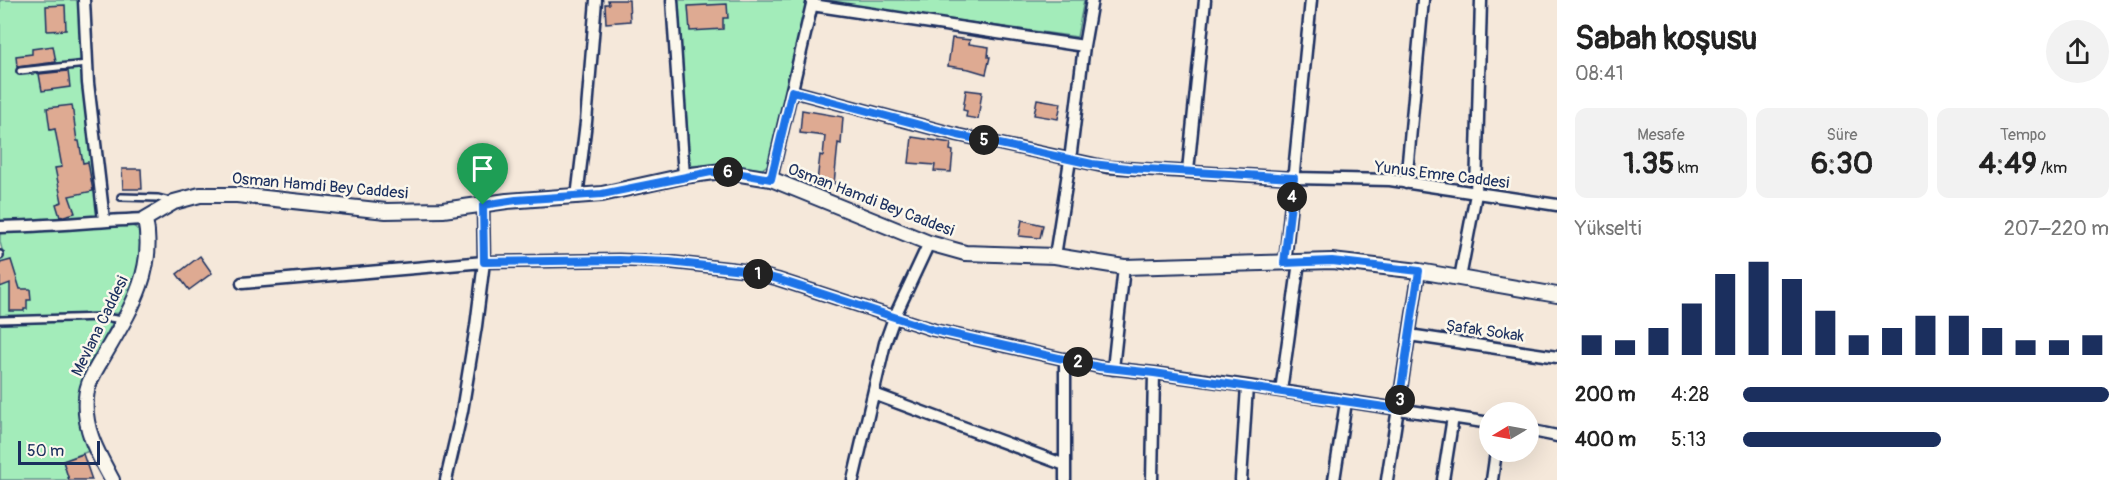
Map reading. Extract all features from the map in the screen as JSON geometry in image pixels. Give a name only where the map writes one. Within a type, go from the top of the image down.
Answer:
[{"type":"street","points":[[84,0],[87,64],[104,220]]},
{"type":"street","points":[[577,196],[596,0]]},
{"type":"street","points":[[672,0],[684,176]]},
{"type":"street","points":[[1055,256],[1070,160],[1083,46],[1092,0]]},
{"type":"street","points":[[1188,171],[1205,0]]},
{"type":"street","points":[[1284,263],[1311,0]]},
{"type":"street","points":[[1406,183],[1423,0]]},
{"type":"street","points":[[1460,278],[1476,194],[1481,0]]},
{"type":"street","points":[[771,179],[813,3],[1083,46]]},
{"type":"street","name":"Yunus Emre Caddesi","points":[[792,91],[958,135],[1070,160],[1118,168],[1294,178],[1390,180],[1557,205]]},
{"type":"street","name":"Osman Hamdi Bey Caddesi","points":[[145,219],[174,202],[188,197],[211,194],[398,211],[443,210],[516,200],[577,196],[722,171],[771,179],[928,243],[965,253],[1055,256],[1124,267],[1332,261],[1419,271],[1557,295]]},
{"type":"street","points":[[446,480],[462,411],[476,326],[484,262],[483,205]]},
{"type":"street","points":[[0,227],[73,225],[104,220],[145,219]]},
{"type":"street","name":"Mevlana Caddesi","points":[[112,480],[92,441],[87,425],[86,398],[92,377],[134,300],[147,260],[149,240],[145,219]]},
{"type":"street","points":[[853,480],[885,343],[928,243]]},
{"type":"street","points":[[242,283],[484,262],[619,260],[718,266],[777,279],[934,330],[1113,369],[1247,386],[1479,421]]},
{"type":"street","points":[[1281,391],[1299,262]]},
{"type":"street","points":[[1113,369],[1124,267]]},
{"type":"street","points":[[1388,480],[1419,271]]},
{"type":"street","name":"Şafak Sokak","points":[[1409,335],[1557,357]]},
{"type":"street","points":[[1065,359],[1065,480]]},
{"type":"street","points":[[1152,480],[1154,373]]},
{"type":"street","points":[[1241,480],[1247,386]]},
{"type":"street","points":[[874,393],[1065,465]]},
{"type":"street","points":[[1334,480],[1346,402]]},
{"type":"street","points":[[1443,480],[1453,417]]},
{"type":"street","points":[[1539,432],[1557,436]]},
{"type":"street","points":[[1492,480],[1495,462]]},
{"type":"lane","points":[[20,71],[87,64]]},
{"type":"lane","points":[[121,197],[158,198],[174,202]]},
{"type":"lane","points":[[0,320],[103,317],[124,321]]},
{"type":"green space","points":[[0,0],[78,0],[82,73],[99,216],[0,223]]},
{"type":"green space","points":[[678,0],[807,0],[775,143],[769,164],[762,169],[724,164],[690,166]]},
{"type":"green space","points":[[822,0],[1084,0],[1077,37]]},
{"type":"green space","points":[[128,225],[138,230],[141,249],[134,284],[122,311],[119,313],[0,317],[0,258],[4,257],[0,233]]},
{"type":"green space","points":[[103,320],[112,322],[112,324],[92,360],[79,398],[80,425],[89,451],[63,461],[69,480],[0,480],[0,322]]},
{"type":"building","points":[[608,0],[629,0],[630,21],[606,23],[605,4],[609,4]]},
{"type":"building","points":[[727,4],[728,18],[723,18],[723,29],[690,31],[688,6]]},
{"type":"building","points":[[65,5],[66,30],[47,31],[46,6]]},
{"type":"building","points":[[952,38],[970,40],[969,44],[989,47],[988,57],[990,57],[986,74],[948,66]]},
{"type":"building","points":[[53,46],[56,62],[17,67],[16,56],[32,54],[32,49]]},
{"type":"building","points":[[68,71],[70,87],[42,91],[39,74]]},
{"type":"building","points":[[966,90],[982,92],[978,119],[966,117],[967,111],[963,110]]},
{"type":"building","points":[[1037,99],[1061,103],[1058,119],[1034,115]]},
{"type":"building","points":[[72,105],[77,141],[79,141],[83,163],[88,162],[93,191],[69,196],[75,213],[60,217],[56,204],[62,202],[55,168],[62,167],[55,129],[50,130],[47,108]]},
{"type":"building","points":[[802,110],[843,117],[834,184],[817,182],[825,136],[800,133]]},
{"type":"building","points":[[912,137],[951,143],[950,150],[953,151],[951,172],[934,171],[935,165],[909,163]]},
{"type":"building","points":[[122,169],[141,169],[142,189],[123,189]]},
{"type":"building","points":[[1022,220],[1043,225],[1040,238],[1019,236]]},
{"type":"building","points":[[200,256],[212,273],[189,290],[177,274]]},
{"type":"building","points":[[11,260],[20,289],[30,289],[31,300],[27,300],[27,309],[24,311],[10,311],[10,283],[0,287],[0,263]]},
{"type":"building","points":[[83,454],[92,480],[69,480],[63,461]]},
{"type":"route","points":[[792,91],[958,135],[1092,164],[1294,178],[1284,263],[1332,261],[1419,271],[1398,409],[1099,367],[934,330],[743,270],[669,262],[619,260],[484,262],[483,205],[516,200],[589,196],[684,176],[722,171],[771,179],[792,91]]}]
